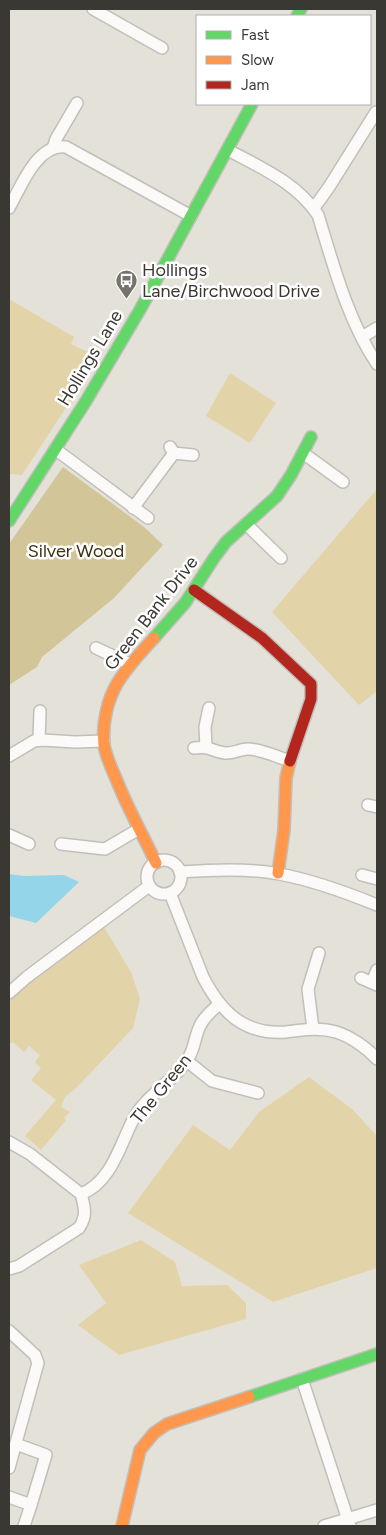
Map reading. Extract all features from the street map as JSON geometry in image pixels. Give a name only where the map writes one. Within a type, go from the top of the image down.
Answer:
[{"type":"street","points":[[93,9],[162,48]]},
{"type":"street","points":[[54,148],[56,139],[77,104]]},
{"type":"street","name":"Hollings Lane","points":[[9,521],[141,308],[251,105]]},
{"type":"street","points":[[314,208],[376,112]]},
{"type":"street","points":[[9,208],[35,162],[43,154],[60,146],[66,147],[192,216]]},
{"type":"street","points":[[228,150],[279,178],[314,208],[318,214],[332,258],[362,337],[377,364]]},
{"type":"street","points":[[362,337],[377,328]]},
{"type":"street","name":"Green Bank Drive","points":[[156,863],[114,774],[104,741],[107,707],[113,691],[130,664],[179,611],[225,543],[276,496],[311,437]]},
{"type":"street","points":[[55,449],[148,518]]},
{"type":"street","points":[[133,508],[172,450],[193,455]]},
{"type":"street","points":[[303,453],[343,482]]},
{"type":"street","points":[[246,524],[281,558]]},
{"type":"street","points":[[194,590],[262,638],[311,684],[311,699],[290,761],[284,787],[284,830],[278,874]]},
{"type":"street","points":[[96,648],[130,664]]},
{"type":"street","points":[[209,708],[200,748],[231,754],[245,748],[252,749],[290,761]]},
{"type":"street","points":[[39,740],[40,711]]},
{"type":"street","points":[[9,756],[39,740],[104,741]]},
{"type":"street","points":[[61,844],[105,849],[139,829]]},
{"type":"street","points":[[9,835],[29,844]]},
{"type":"street","points":[[161,861],[169,862],[180,872],[179,885],[170,893],[158,894],[149,886],[148,873],[150,868],[156,863],[161,861]]},
{"type":"street","points":[[180,872],[229,870],[278,874],[339,890],[377,905]]},
{"type":"street","points":[[362,875],[377,880]]},
{"type":"street","points":[[9,994],[27,977],[149,886]]},
{"type":"street","points":[[170,893],[203,977],[219,1004],[238,1022],[263,1032],[313,1029],[337,1032],[376,1056]]},
{"type":"street","points":[[313,1029],[308,989],[318,953]]},
{"type":"street","points":[[370,982],[377,970]]},
{"type":"street","name":"The Green","points":[[81,1194],[90,1190],[110,1167],[118,1155],[134,1118],[142,1107],[187,1061],[201,1023],[219,1004]]},
{"type":"street","points":[[187,1061],[212,1081],[258,1093]]},
{"type":"street","points":[[9,1142],[30,1154],[81,1194],[86,1212],[84,1221],[79,1228],[19,1266],[9,1269]]},
{"type":"street","points":[[9,1332],[38,1360],[14,1436],[9,1468]]},
{"type":"street","points":[[122,1526],[140,1450],[154,1433],[167,1424],[377,1354]]},
{"type":"street","points":[[302,1379],[349,1523]]},
{"type":"street","points":[[14,1436],[46,1455],[24,1526]]},
{"type":"street","points":[[9,1497],[31,1505]]},
{"type":"street","points":[[324,1526],[349,1523],[377,1510]]},
{"type":"shaded area","points":[[9,299],[74,337],[71,344],[99,357],[22,475],[9,474]]},
{"type":"shaded area","points":[[230,373],[276,403],[250,443],[206,416]]},
{"type":"shaded area","points":[[377,489],[377,691],[359,705],[272,612]]},
{"type":"shaded area","points":[[101,922],[131,972],[140,999],[133,1028],[76,1088],[65,1097],[61,1107],[70,1112],[64,1118],[66,1120],[41,1150],[25,1136],[56,1100],[31,1080],[41,1068],[35,1062],[40,1055],[29,1046],[24,1052],[13,1042],[9,1044],[9,994]]},
{"type":"shaded area","points":[[309,1077],[352,1109],[377,1136],[377,1268],[273,1302],[128,1213],[193,1125],[230,1150],[259,1112]]},
{"type":"shaded area","points":[[141,1240],[175,1262],[182,1286],[227,1285],[246,1303],[246,1319],[119,1355],[78,1325],[106,1303],[79,1265]]},
{"type":"green space","name":"Silver Wood","points":[[63,467],[144,527],[163,545],[114,598],[42,657],[37,667],[9,685],[9,544]]},
{"type":"water","points":[[9,874],[23,876],[64,875],[79,882],[36,923],[9,916]]},
{"type":"traffic: fast","points":[[298,15],[301,9]]},
{"type":"traffic: fast","points":[[9,521],[86,401],[141,308],[251,105]]},
{"type":"traffic: fast","points":[[154,638],[185,603],[226,542],[277,496],[291,475],[311,437]]},
{"type":"traffic: fast","points":[[249,1397],[377,1354]]},
{"type":"traffic: slow","points":[[154,638],[130,665],[114,689],[106,712],[104,745],[111,768],[156,863]]},
{"type":"traffic: slow","points":[[278,873],[284,830],[286,778],[290,761]]},
{"type":"traffic: slow","points":[[122,1526],[140,1450],[154,1433],[167,1424],[249,1397]]},
{"type":"traffic: jam","points":[[194,590],[262,638],[311,684],[311,699],[290,761]]},
{"type":"place","name":"Hollings Lane/Birchwood Drive","points":[[126,299]]}]
